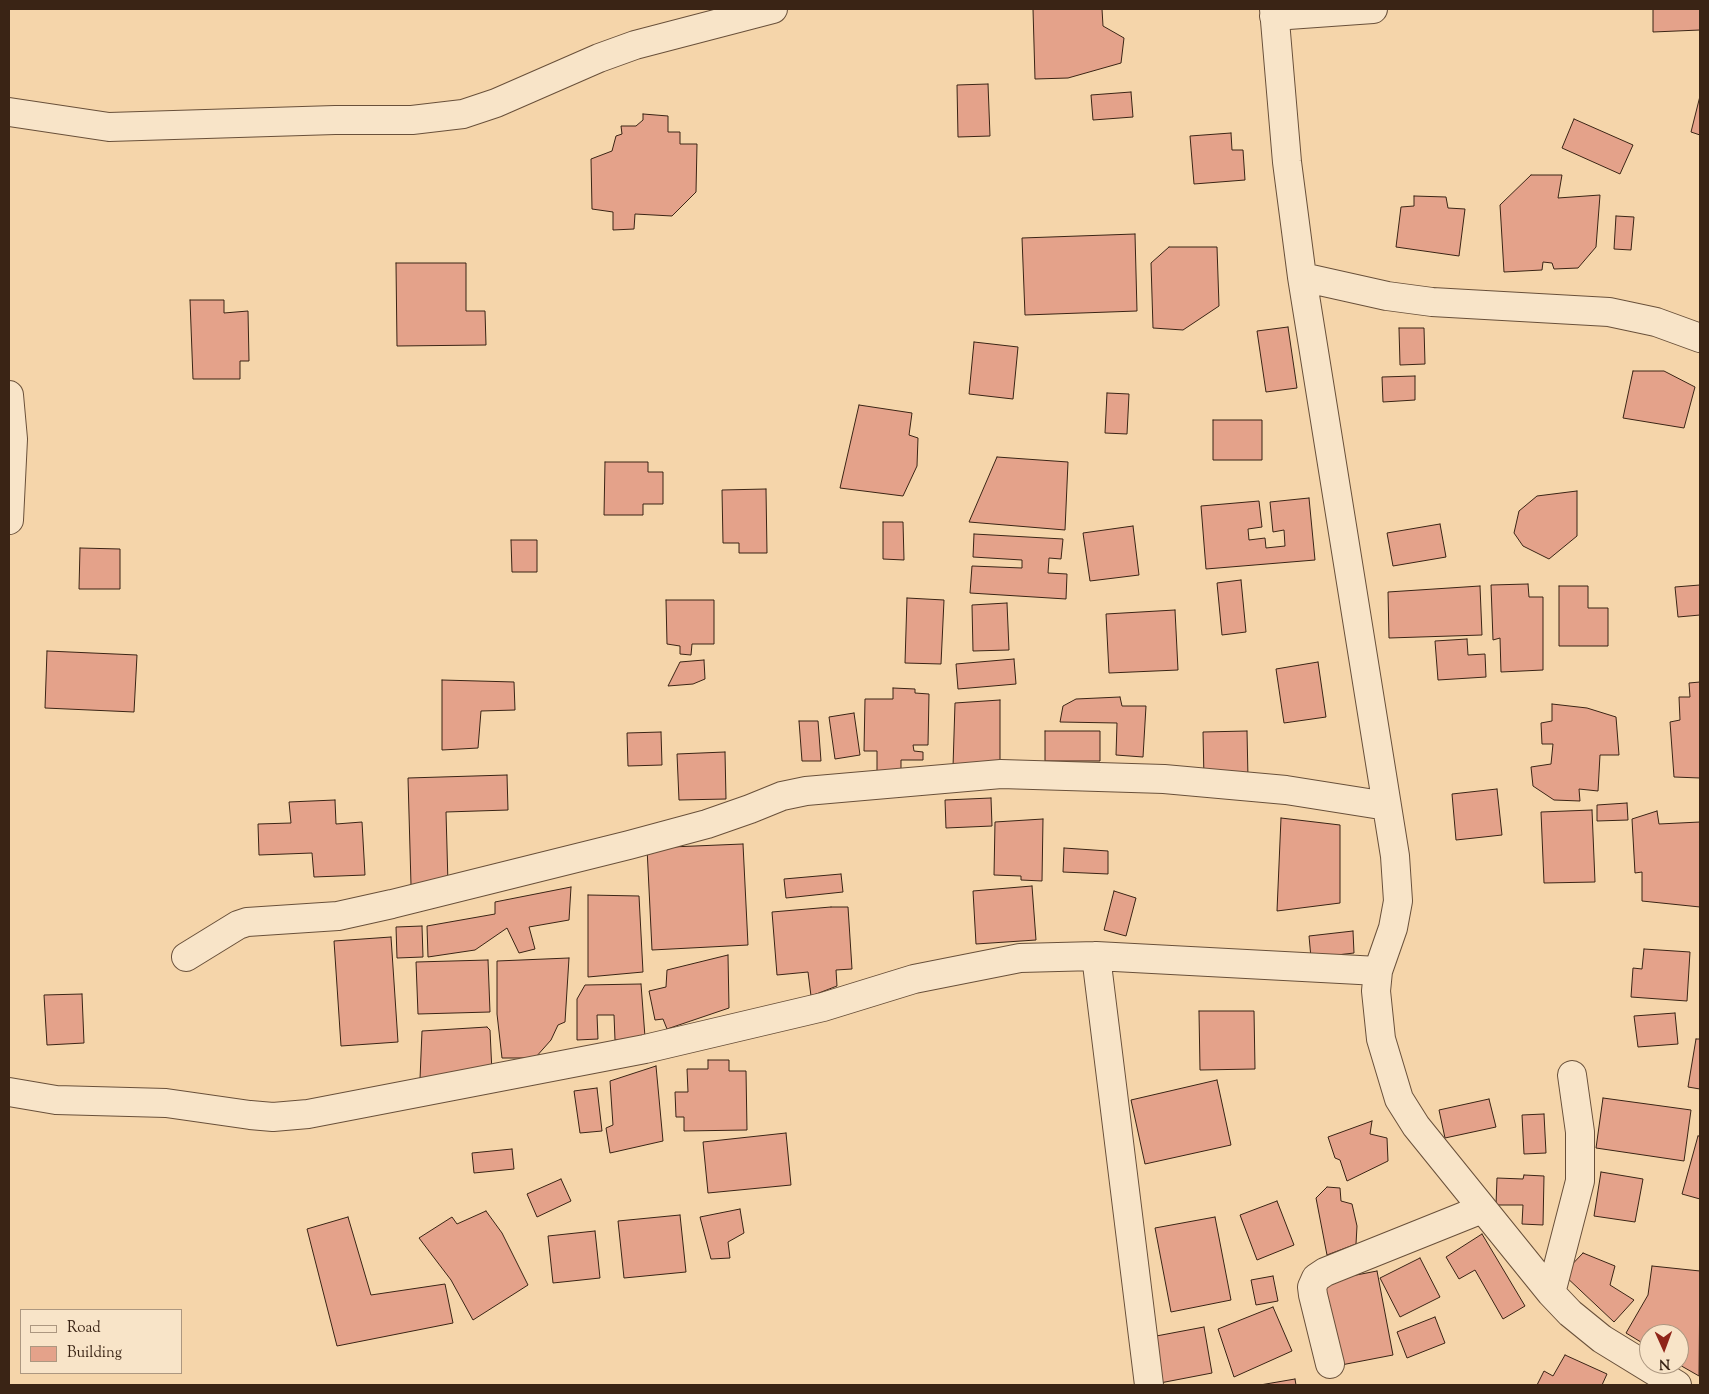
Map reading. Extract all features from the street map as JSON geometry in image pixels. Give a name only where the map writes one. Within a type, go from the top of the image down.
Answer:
[{"type":"street","points":[[9,112],[109,127],[335,120],[412,120],[463,114],[496,103],[599,58],[635,45],[773,9]]},
{"type":"street","points":[[1373,9],[1274,13],[1287,162],[1302,277],[1387,806],[1398,901],[1393,928],[1378,971],[1377,1014],[1381,1039],[1399,1099],[1416,1126],[1551,1293],[1570,1313],[1602,1339],[1677,1385]]},
{"type":"street","points":[[1302,277],[1387,296],[1432,302],[1609,312],[1656,322],[1700,338]]},
{"type":"street","points":[[9,395],[13,439],[9,520]]},
{"type":"street","points":[[186,957],[238,925],[247,922],[338,916],[392,904],[629,845],[715,821],[782,796],[806,791],[1001,774],[1174,780],[1286,790],[1387,806]]},
{"type":"street","points":[[9,1092],[56,1100],[166,1103],[250,1115],[308,1114],[645,1049],[822,1007],[914,979],[1020,958],[1096,956],[1378,971]]},
{"type":"street","points":[[1096,956],[1149,1385]]},
{"type":"street","points":[[1551,1293],[1580,1181],[1580,1132],[1572,1075]]},
{"type":"street","points":[[1330,1364],[1312,1295],[1312,1286],[1316,1278],[1326,1272],[1482,1209]]},
{"type":"building","points":[[1033,9],[1102,9],[1103,26],[1124,38],[1121,63],[1068,78],[1035,79]]},
{"type":"building","points":[[1653,9],[1700,9],[1700,30],[1653,32]]},
{"type":"building","points":[[988,84],[990,136],[958,137],[957,85]]},
{"type":"building","points":[[1131,92],[1133,117],[1093,120],[1091,95]]},
{"type":"building","points":[[1700,96],[1700,135],[1691,132]]},
{"type":"building","points":[[643,114],[668,116],[668,132],[680,132],[680,144],[697,144],[696,192],[672,216],[635,214],[634,229],[613,230],[613,212],[592,209],[591,159],[612,151],[616,136],[622,134],[621,126],[636,126],[643,120]]},
{"type":"building","points":[[1574,119],[1633,145],[1620,174],[1562,148]]},
{"type":"building","points":[[1231,133],[1232,150],[1243,150],[1245,180],[1194,184],[1190,136]]},
{"type":"building","points":[[1531,175],[1562,175],[1558,198],[1600,195],[1596,247],[1578,268],[1554,269],[1552,263],[1543,262],[1542,270],[1504,272],[1500,205]]},
{"type":"building","points":[[1414,196],[1446,197],[1448,208],[1465,209],[1459,256],[1396,247],[1401,207],[1414,206]]},
{"type":"building","points":[[1616,216],[1634,217],[1631,250],[1614,249]]},
{"type":"building","points":[[1135,234],[1137,311],[1025,315],[1022,238]]},
{"type":"building","points":[[1169,247],[1217,247],[1219,306],[1183,330],[1153,328],[1151,263]]},
{"type":"building","points":[[396,263],[466,263],[466,311],[485,311],[486,345],[397,346]]},
{"type":"building","points":[[190,300],[224,300],[224,313],[248,311],[249,361],[240,361],[240,379],[193,379]]},
{"type":"building","points":[[1288,327],[1297,388],[1266,392],[1257,331]]},
{"type":"building","points":[[1399,328],[1424,328],[1425,364],[1400,365]]},
{"type":"building","points":[[974,342],[1018,347],[1013,399],[969,394]]},
{"type":"building","points":[[1633,371],[1664,371],[1695,387],[1684,428],[1623,418]]},
{"type":"building","points":[[1415,376],[1415,400],[1383,402],[1382,377]]},
{"type":"building","points":[[1107,393],[1129,394],[1127,434],[1105,433]]},
{"type":"building","points":[[859,405],[912,413],[909,435],[918,438],[917,466],[903,496],[840,488]]},
{"type":"building","points":[[1213,420],[1262,420],[1262,460],[1213,460]]},
{"type":"building","points":[[997,457],[1068,462],[1065,530],[969,522]]},
{"type":"building","points":[[605,462],[648,462],[648,472],[663,472],[663,504],[643,504],[643,515],[604,515]]},
{"type":"building","points":[[766,489],[767,553],[739,553],[739,543],[723,543],[722,490]]},
{"type":"building","points":[[1577,491],[1577,536],[1549,559],[1523,546],[1514,533],[1519,511],[1537,496]]},
{"type":"building","points":[[1309,498],[1315,560],[1206,569],[1201,506],[1259,501],[1262,527],[1248,529],[1249,540],[1265,538],[1266,548],[1285,546],[1284,530],[1273,532],[1270,502]]},
{"type":"building","points":[[883,522],[903,522],[904,560],[883,559]]},
{"type":"building","points":[[1440,524],[1446,557],[1393,566],[1387,533]]},
{"type":"building","points":[[1133,526],[1139,575],[1090,581],[1083,533]]},
{"type":"building","points":[[974,534],[1063,539],[1061,559],[1049,558],[1048,573],[1067,574],[1066,599],[970,593],[972,566],[1022,568],[1022,560],[973,557]]},
{"type":"building","points":[[511,540],[537,540],[537,572],[512,572]]},
{"type":"building","points":[[80,548],[120,549],[120,589],[79,589]]},
{"type":"building","points":[[1241,580],[1246,632],[1222,635],[1217,583]]},
{"type":"building","points":[[1528,584],[1529,597],[1543,597],[1543,670],[1501,672],[1500,638],[1493,640],[1491,585]]},
{"type":"building","points":[[1700,585],[1700,615],[1678,617],[1675,587]]},
{"type":"building","points":[[1480,586],[1482,635],[1389,638],[1388,592]]},
{"type":"building","points":[[1559,586],[1588,586],[1588,608],[1608,608],[1608,646],[1559,646]]},
{"type":"building","points":[[907,598],[944,600],[941,664],[905,663]]},
{"type":"building","points":[[666,600],[714,600],[714,644],[692,644],[691,655],[680,654],[680,646],[667,644]]},
{"type":"building","points":[[1007,603],[1009,650],[973,651],[972,605]]},
{"type":"building","points":[[1175,610],[1178,670],[1109,673],[1106,614]]},
{"type":"building","points":[[1467,639],[1468,655],[1485,654],[1486,677],[1438,680],[1435,641]]},
{"type":"building","points":[[47,651],[137,655],[134,712],[45,708]]},
{"type":"building","points":[[1014,659],[1016,684],[958,689],[956,664]]},
{"type":"building","points":[[704,660],[705,679],[693,684],[668,686],[680,662]]},
{"type":"building","points":[[1318,662],[1326,717],[1284,723],[1276,669]]},
{"type":"building","points":[[442,680],[514,682],[515,710],[481,711],[478,748],[442,750]]},
{"type":"building","points":[[1700,682],[1700,778],[1674,777],[1670,722],[1680,720],[1679,697],[1690,697],[1689,683]]},
{"type":"building","points":[[893,688],[915,689],[915,693],[929,694],[928,745],[913,745],[914,751],[923,752],[923,760],[901,760],[901,774],[877,774],[877,751],[864,751],[865,699],[893,699]]},
{"type":"building","points":[[1120,697],[1122,706],[1146,706],[1143,757],[1116,755],[1117,723],[1060,722],[1063,706],[1076,699]]},
{"type":"building","points":[[1000,700],[1000,768],[953,767],[955,703]]},
{"type":"building","points":[[1552,704],[1587,708],[1616,717],[1619,755],[1600,755],[1598,791],[1579,789],[1580,801],[1554,800],[1533,786],[1531,767],[1551,764],[1553,744],[1542,744],[1541,723],[1552,721]]},
{"type":"building","points":[[854,713],[860,755],[835,759],[829,717]]},
{"type":"building","points":[[799,721],[818,721],[821,761],[802,761]]},
{"type":"building","points":[[1045,731],[1100,731],[1100,761],[1045,761]]},
{"type":"building","points":[[1247,731],[1248,778],[1204,779],[1203,732]]},
{"type":"building","points":[[661,732],[662,765],[628,766],[627,733]]},
{"type":"building","points":[[725,752],[726,799],[679,800],[677,754]]},
{"type":"building","points":[[507,775],[508,810],[446,812],[448,884],[411,885],[408,778]]},
{"type":"building","points":[[1497,789],[1502,835],[1456,840],[1452,794]]},
{"type":"building","points":[[991,798],[992,826],[946,828],[945,800]]},
{"type":"building","points":[[335,800],[336,824],[362,822],[365,875],[314,877],[312,853],[259,855],[258,824],[291,823],[289,802]]},
{"type":"building","points":[[1627,803],[1628,820],[1597,821],[1597,805]]},
{"type":"building","points":[[1592,810],[1595,882],[1544,883],[1541,812]]},
{"type":"building","points":[[1657,811],[1659,824],[1700,822],[1700,907],[1642,901],[1642,872],[1635,873],[1632,819]]},
{"type":"building","points":[[1281,818],[1340,825],[1340,903],[1277,911]]},
{"type":"building","points":[[1043,819],[1042,881],[1021,880],[1021,876],[994,875],[995,822]]},
{"type":"building","points":[[743,844],[748,945],[652,950],[647,848]]},
{"type":"building","points":[[1064,848],[1108,851],[1108,874],[1063,872]]},
{"type":"building","points":[[841,874],[843,892],[786,898],[784,879]]},
{"type":"building","points":[[1032,886],[1036,940],[976,944],[973,891]]},
{"type":"building","points":[[571,887],[569,920],[529,927],[535,949],[519,953],[507,928],[475,950],[428,957],[427,926],[495,914],[495,902]]},
{"type":"building","points":[[1114,891],[1136,898],[1126,936],[1104,930]]},
{"type":"building","points":[[588,895],[639,896],[643,972],[588,977]]},
{"type":"building","points":[[848,907],[852,969],[836,970],[837,986],[811,996],[808,972],[777,975],[772,912]]},
{"type":"building","points":[[422,926],[423,957],[397,958],[396,927]]},
{"type":"building","points":[[1353,931],[1354,953],[1311,958],[1309,936]]},
{"type":"building","points":[[391,937],[398,1042],[341,1046],[334,941]]},
{"type":"building","points":[[1644,949],[1690,952],[1687,1001],[1631,997],[1633,968],[1642,969]]},
{"type":"building","points":[[728,955],[729,1008],[667,1029],[663,1019],[655,1020],[649,991],[666,987],[667,970]]},
{"type":"building","points":[[569,958],[565,1022],[558,1025],[551,1040],[535,1058],[502,1058],[497,1014],[497,961]]},
{"type":"building","points":[[488,960],[490,1012],[418,1014],[416,962]]},
{"type":"building","points":[[641,984],[645,1037],[615,1040],[614,1015],[597,1015],[598,1039],[577,1040],[577,999],[585,985]]},
{"type":"building","points":[[82,994],[84,1043],[47,1045],[44,995]]},
{"type":"building","points":[[1199,1011],[1254,1011],[1255,1069],[1200,1070]]},
{"type":"building","points":[[1675,1013],[1678,1044],[1638,1047],[1634,1016]]},
{"type":"building","points":[[487,1027],[490,1030],[492,1073],[420,1079],[422,1031]]},
{"type":"building","points":[[1696,1039],[1700,1039],[1700,1089],[1688,1087]]},
{"type":"building","points":[[708,1060],[729,1060],[729,1071],[746,1071],[747,1130],[684,1131],[684,1117],[676,1117],[675,1092],[688,1092],[687,1069],[708,1069]]},
{"type":"building","points":[[656,1066],[663,1141],[610,1153],[606,1128],[613,1125],[610,1081]]},
{"type":"building","points":[[1217,1080],[1231,1145],[1145,1164],[1131,1100]]},
{"type":"building","points":[[597,1088],[602,1131],[580,1133],[574,1091]]},
{"type":"building","points":[[1603,1098],[1691,1110],[1684,1161],[1596,1148]]},
{"type":"building","points":[[1489,1099],[1496,1127],[1445,1138],[1439,1110]]},
{"type":"building","points":[[1544,1114],[1546,1153],[1524,1154],[1522,1115]]},
{"type":"building","points":[[1372,1121],[1370,1134],[1387,1138],[1388,1161],[1347,1181],[1340,1160],[1335,1158],[1328,1137]]},
{"type":"building","points":[[786,1133],[791,1185],[708,1193],[703,1142]]},
{"type":"building","points":[[1698,1136],[1700,1136],[1700,1199],[1682,1194]]},
{"type":"building","points":[[512,1149],[514,1169],[474,1173],[472,1153]]},
{"type":"building","points":[[1601,1172],[1643,1179],[1635,1222],[1594,1216]]},
{"type":"building","points":[[1524,1175],[1544,1176],[1543,1225],[1522,1224],[1523,1205],[1496,1205],[1497,1178],[1523,1179]]},
{"type":"building","points":[[561,1179],[571,1201],[537,1217],[527,1194]]},
{"type":"building","points":[[1327,1187],[1340,1188],[1341,1201],[1352,1204],[1357,1226],[1356,1244],[1327,1255],[1316,1198]]},
{"type":"building","points":[[1277,1201],[1294,1245],[1257,1260],[1240,1215]]},
{"type":"building","points":[[740,1209],[744,1233],[728,1242],[730,1258],[711,1259],[700,1217]]},
{"type":"building","points":[[486,1211],[502,1233],[528,1285],[473,1320],[451,1280],[419,1238],[452,1217],[457,1224]]},
{"type":"building","points":[[680,1215],[686,1272],[624,1278],[618,1221]]},
{"type":"building","points":[[348,1217],[371,1295],[445,1284],[453,1323],[337,1346],[307,1229]]},
{"type":"building","points":[[1215,1217],[1231,1300],[1171,1312],[1155,1228]]},
{"type":"building","points":[[595,1231],[600,1278],[553,1283],[548,1236]]},
{"type":"building","points":[[1482,1234],[1525,1306],[1503,1319],[1475,1270],[1459,1279],[1446,1257]]},
{"type":"building","points":[[1583,1253],[1615,1266],[1610,1285],[1634,1300],[1614,1322],[1563,1274]]},
{"type":"building","points":[[1420,1258],[1440,1297],[1400,1317],[1380,1278]]},
{"type":"building","points":[[1652,1266],[1700,1271],[1699,1376],[1689,1370],[1689,1324],[1639,1324],[1639,1341],[1626,1333],[1648,1295]]},
{"type":"building","points":[[1377,1271],[1393,1355],[1336,1366],[1320,1282]]},
{"type":"building","points":[[1273,1276],[1278,1301],[1256,1305],[1251,1280]]},
{"type":"building","points":[[1273,1307],[1292,1351],[1234,1377],[1218,1329]]},
{"type":"building","points":[[1435,1317],[1445,1343],[1407,1358],[1397,1332]]},
{"type":"building","points":[[1204,1327],[1212,1373],[1160,1383],[1151,1337]]},
{"type":"building","points":[[1565,1355],[1607,1374],[1602,1385],[1537,1385],[1544,1371],[1553,1376]]},
{"type":"building","points":[[1295,1379],[1296,1385],[1260,1385]]}]
